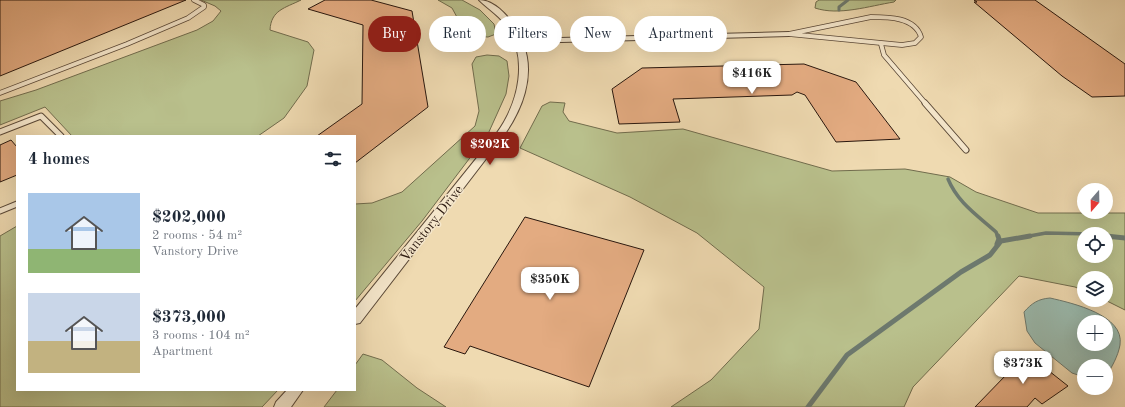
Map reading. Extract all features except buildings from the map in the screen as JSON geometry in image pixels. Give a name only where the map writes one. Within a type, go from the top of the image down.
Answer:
[{"type":"street","name":"Vanstory Drive","points":[[483,0],[502,16]]},
{"type":"street","points":[[562,40],[789,34]]},
{"type":"street","name":"Vanstory Drive","points":[[356,318],[499,136],[511,117],[522,88],[524,76],[522,52]]},
{"type":"street","points":[[280,407],[295,391]]},
{"type":"lane","points":[[0,93],[127,44],[188,18],[204,8],[204,5],[194,0]]},
{"type":"lane","points":[[871,17],[898,19],[916,28],[921,37],[915,43],[902,45],[789,34],[871,17]]},
{"type":"lane","points":[[882,44],[884,55],[966,150]]},
{"type":"lane","points":[[0,132],[41,116],[60,135]]},
{"type":"lane","points":[[0,212],[16,204]]},
{"type":"green space","points":[[201,0],[301,0],[280,10],[273,18],[270,30],[308,42],[314,50],[307,86],[284,118],[259,135],[71,135],[45,107],[0,125],[0,101],[36,90],[197,30],[213,21],[221,11],[215,6]]},
{"type":"green space","points":[[438,0],[462,0],[480,10],[486,16],[456,16],[452,8]]},
{"type":"green space","points":[[819,0],[896,0],[894,2],[864,8],[834,11],[815,8],[816,2]]},
{"type":"green space","points":[[486,16],[494,24],[494,35],[486,37]]},
{"type":"green space","points":[[487,55],[499,56],[507,61],[509,76],[506,94],[488,134],[422,221],[356,300],[356,204],[372,203],[402,192],[475,126],[479,111],[472,64],[476,57]]},
{"type":"green space","points":[[550,102],[565,103],[563,112],[569,121],[617,133],[683,129],[832,171],[905,169],[950,177],[976,192],[1038,213],[1077,213],[1077,219],[1113,219],[1113,213],[1125,213],[1125,310],[1113,304],[1113,271],[1077,271],[1077,288],[1019,276],[913,387],[904,407],[671,407],[711,380],[759,329],[764,287],[697,233],[630,197],[520,148],[542,106]]},
{"type":"green space","points":[[16,227],[16,391],[277,391],[262,407],[0,407],[0,236]]},
{"type":"green space","points":[[363,354],[382,360],[417,388],[446,407],[324,407],[336,391],[356,391],[356,364]]},
{"type":"shaded area","points":[[1050,298],[1071,303],[1077,305],[1077,307],[1083,307],[1100,315],[1077,315],[1077,351],[1113,351],[1113,325],[1119,335],[1120,345],[1113,363],[1113,359],[1077,359],[1077,375],[1072,373],[1035,343],[1027,331],[1024,312],[1030,306],[1042,299]]},
{"type":"waterway","points":[[839,10],[839,7],[848,0]]},
{"type":"waterway","points":[[948,179],[957,195],[963,202],[996,232],[998,237]]},
{"type":"waterway","points":[[1024,237],[1046,233],[1077,234]]},
{"type":"waterway","points":[[997,244],[999,239],[998,236]]},
{"type":"waterway","points":[[808,407],[847,355],[961,272],[990,255],[1001,241],[1030,236]]},
{"type":"waterway","points":[[1114,237],[1106,236],[1125,238]]}]
